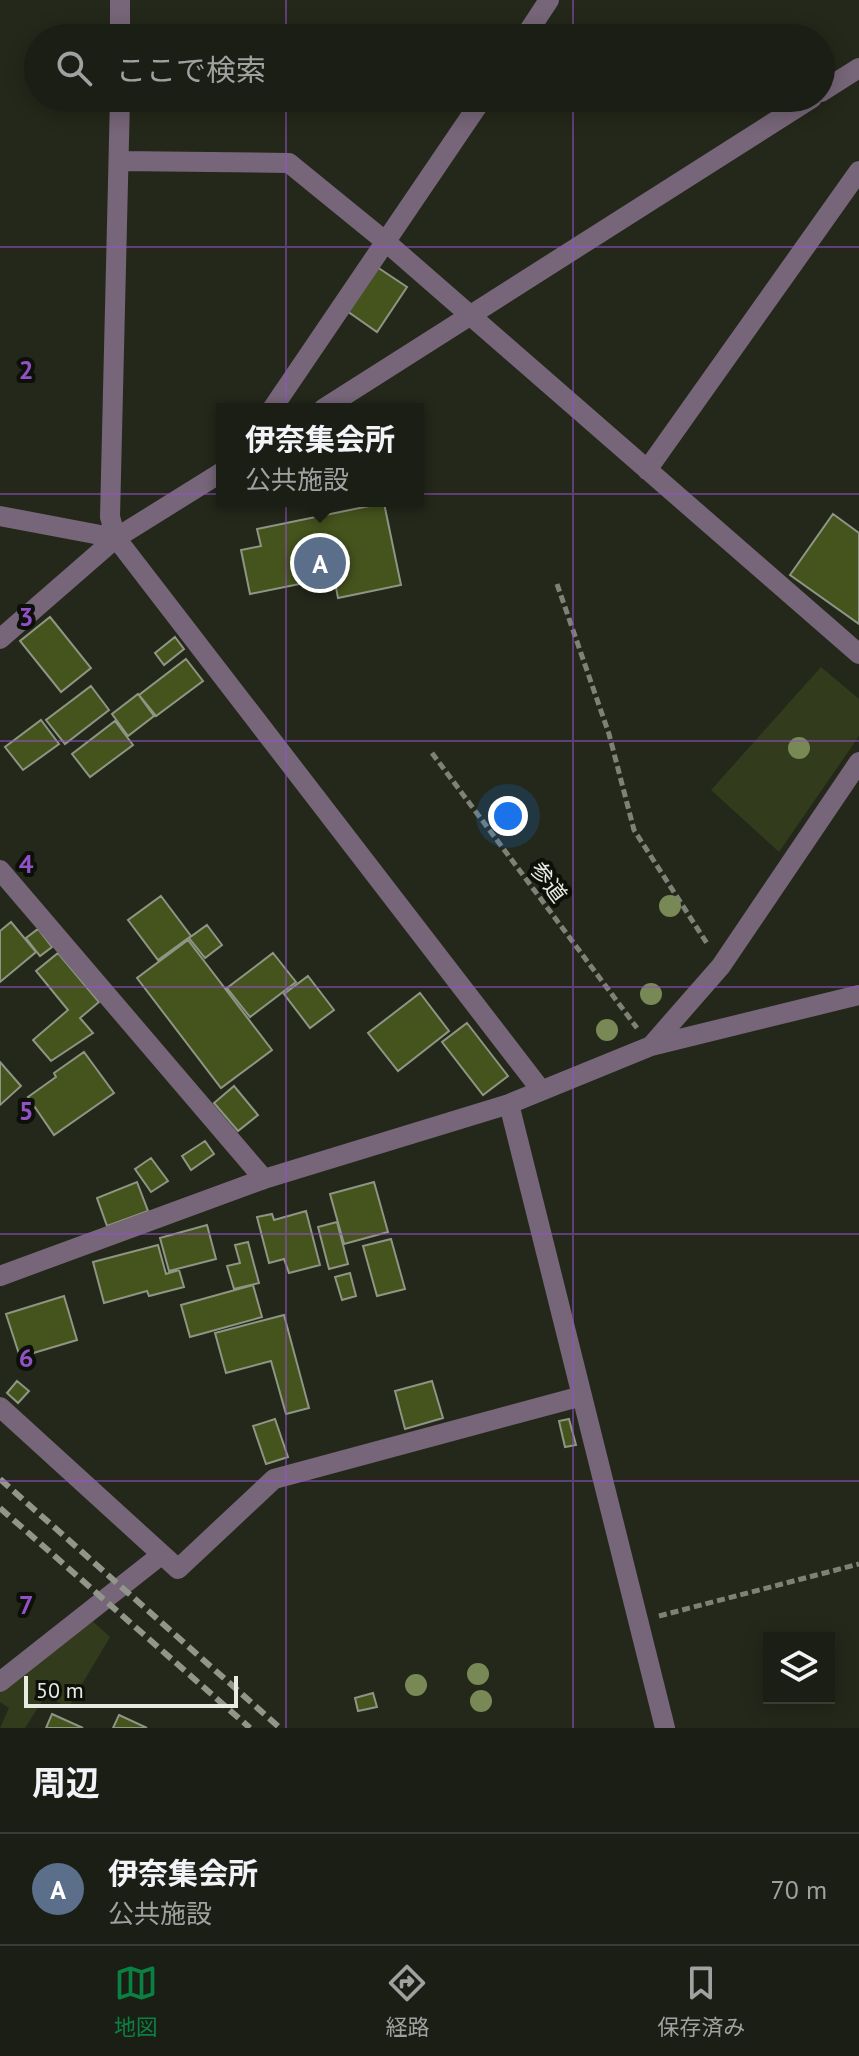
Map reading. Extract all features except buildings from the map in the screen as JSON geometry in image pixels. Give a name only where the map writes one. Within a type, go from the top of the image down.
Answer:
[{"type":"street","points":[[120,0],[120,24]]},
{"type":"street","points":[[533,24],[549,0]]},
{"type":"street","points":[[835,83],[859,68]]},
{"type":"street","points":[[120,112],[110,517],[116,538],[541,1090]]},
{"type":"street","points":[[276,403],[474,112]]},
{"type":"street","points":[[333,403],[790,112]]},
{"type":"street","points":[[119,161],[289,163],[386,242],[859,654]]},
{"type":"street","points":[[647,470],[859,171]]},
{"type":"street","points":[[0,639],[116,538],[216,476]]},
{"type":"street","points":[[0,516],[116,538]]},
{"type":"street","points":[[645,1039],[721,966],[859,762]]},
{"type":"street","points":[[0,870],[264,1179]]},
{"type":"street","points":[[0,1276],[264,1179],[509,1104],[645,1039],[859,995]]},
{"type":"street","points":[[509,1104],[665,1728]]},
{"type":"street","points":[[0,1407],[178,1569],[274,1479],[582,1396]]},
{"type":"street","points":[[0,1682],[161,1555]]},
{"type":"path","points":[[557,584],[609,734],[634,830],[721,966]]},
{"type":"path","name":"参道","points":[[432,753],[645,1039]]},
{"type":"path","points":[[639,1621],[859,1564]]},
{"type":"green space","points":[[821,667],[859,699],[859,736],[779,852],[711,790]]},
{"type":"green space","points":[[89,1618],[110,1637],[68,1708],[46,1695],[25,1728],[0,1728],[9,1708],[0,1702],[0,1686]]},
{"type":"railway","points":[[0,1479],[280,1728]]},
{"type":"railway","points":[[0,1508],[250,1728]]},
{"type":"place","name":"伊奈集会所","points":[[320,563]]}]
